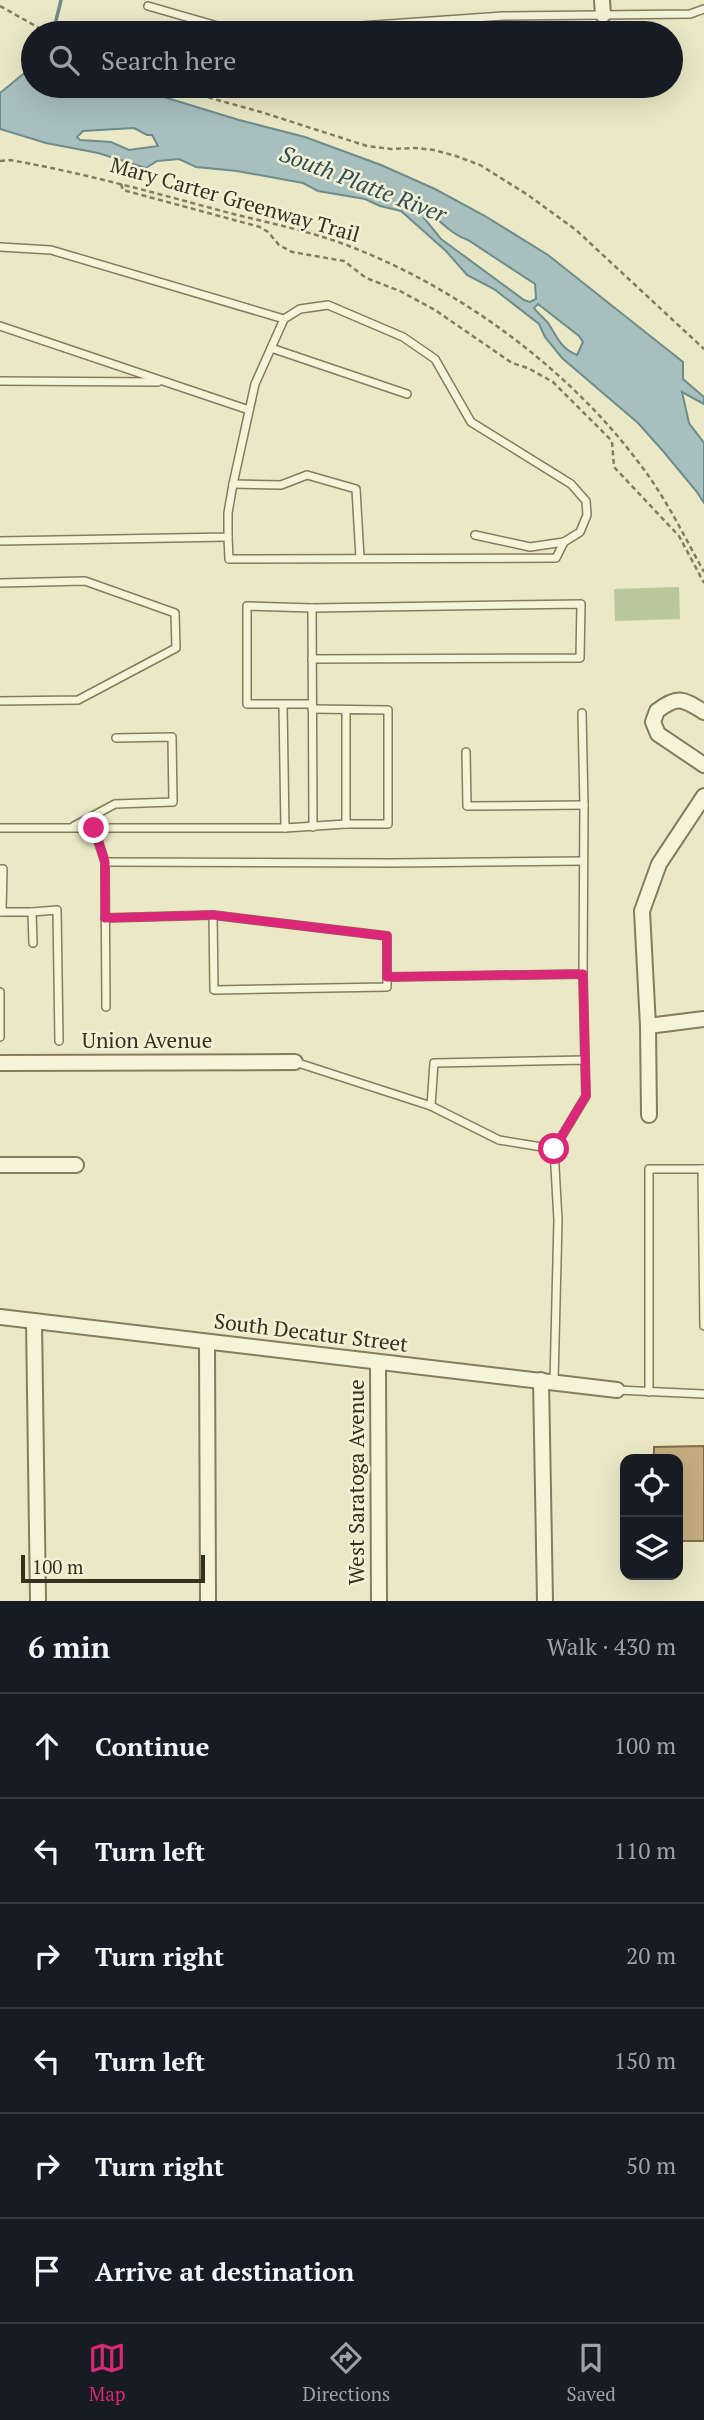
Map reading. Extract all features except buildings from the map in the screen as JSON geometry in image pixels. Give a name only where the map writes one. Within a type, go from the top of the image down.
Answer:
[{"type":"street","points":[[704,712],[685,700],[678,699],[657,711],[653,722],[658,734],[704,765]]},
{"type":"street","points":[[649,1115],[642,911],[659,864],[704,796]]},
{"type":"street","points":[[648,1026],[704,1019]]},
{"type":"street","name":"Union Avenue","points":[[0,1063],[295,1062]]},
{"type":"street","points":[[0,1165],[76,1165]]},
{"type":"street","name":"South Decatur Street","points":[[0,1317],[617,1390]]},
{"type":"street","points":[[34,1321],[38,1601]]},
{"type":"street","points":[[207,1342],[208,1601]]},
{"type":"street","name":"West Saratoga Avenue","points":[[378,1362],[379,1601]]},
{"type":"street","points":[[545,1601],[548,1381]]},
{"type":"lane","points":[[148,6],[200,21]]},
{"type":"lane","points":[[432,21],[603,7],[690,14],[704,9]]},
{"type":"lane","points":[[0,247],[51,250],[284,319]]},
{"type":"lane","points":[[475,535],[530,547],[564,542],[580,532],[587,515],[586,501],[571,484],[471,422],[435,359],[403,337],[328,305],[300,309],[284,319],[255,384],[249,410],[228,513],[229,559],[556,558],[564,542]]},
{"type":"lane","points":[[0,326],[249,410]]},
{"type":"lane","points":[[271,348],[407,394]]},
{"type":"lane","points":[[0,381],[166,382]]},
{"type":"lane","points":[[233,484],[281,485],[307,475],[356,489],[360,558]]},
{"type":"lane","points":[[0,541],[228,537]]},
{"type":"lane","points":[[0,583],[85,581],[175,613],[176,648],[78,700],[0,701]]},
{"type":"lane","points":[[0,828],[285,828],[388,824],[388,710],[247,704],[247,606],[312,608],[580,604],[580,658],[312,659]]},
{"type":"lane","points":[[312,608],[313,827]]},
{"type":"lane","points":[[283,705],[285,828]]},
{"type":"lane","points":[[346,710],[346,824]]},
{"type":"lane","points":[[548,1381],[558,1220],[554,1149],[586,1096],[582,713]]},
{"type":"lane","points":[[70,828],[115,804],[173,802],[172,737],[116,738]]},
{"type":"lane","points":[[466,752],[467,806],[584,805]]},
{"type":"lane","points":[[94,828],[105,862],[106,1007]]},
{"type":"lane","points":[[105,862],[583,861]]},
{"type":"lane","points":[[0,869],[1,912],[57,910],[59,1041]]},
{"type":"lane","points":[[32,912],[33,943]]},
{"type":"lane","points":[[105,918],[213,915],[387,936],[387,987],[214,990],[213,915]]},
{"type":"lane","points":[[387,977],[583,974]]},
{"type":"lane","points":[[0,992],[0,1037]]},
{"type":"lane","points":[[430,1106],[434,1063],[585,1060]]},
{"type":"lane","points":[[295,1062],[430,1106],[499,1140],[554,1149]]},
{"type":"lane","points":[[649,1392],[649,1169],[703,1169],[704,1326]]},
{"type":"lane","points":[[617,1390],[704,1394]]},
{"type":"path","points":[[0,6],[26,21]]},
{"type":"path","points":[[210,98],[367,146],[435,150],[480,165],[576,230],[704,349]]},
{"type":"path","name":"Mary Carter Greenway Trail","points":[[0,161],[10,160],[121,184],[349,246],[440,291],[512,337],[607,423],[641,465],[704,572]]},
{"type":"path","points":[[121,184],[123,190],[260,227],[279,245],[292,252],[344,261],[366,278],[400,291],[435,310],[512,363],[528,368],[552,382],[612,441],[614,467],[679,536],[704,583]]},
{"type":"green space","points":[[679,587],[680,619],[615,621],[614,589]]},
{"type":"water","name":"South Platte River","points":[[21,76],[21,98],[167,98],[305,137],[381,165],[435,189],[548,255],[683,362],[683,379],[704,397],[704,404],[682,392],[689,423],[704,443],[704,503],[638,423],[562,358],[545,337],[539,324],[494,289],[467,275],[446,251],[401,211],[365,199],[318,191],[303,183],[237,171],[196,167],[179,159],[157,161],[146,168],[98,153],[46,143],[0,129],[0,93]],"holes":[[[134,128],[152,135],[158,146],[129,150],[111,142],[80,140],[77,137],[83,131]],[[430,215],[535,284],[536,299],[530,302],[524,300],[441,239],[424,218]],[[538,304],[579,336],[583,342],[577,355],[564,347],[534,308]]]},
{"type":"waterway","points":[[56,21],[61,0]]},
{"type":"route","points":[[94,828],[105,862],[105,918],[213,915],[387,936],[387,977],[583,974],[586,1096],[554,1149]]}]
